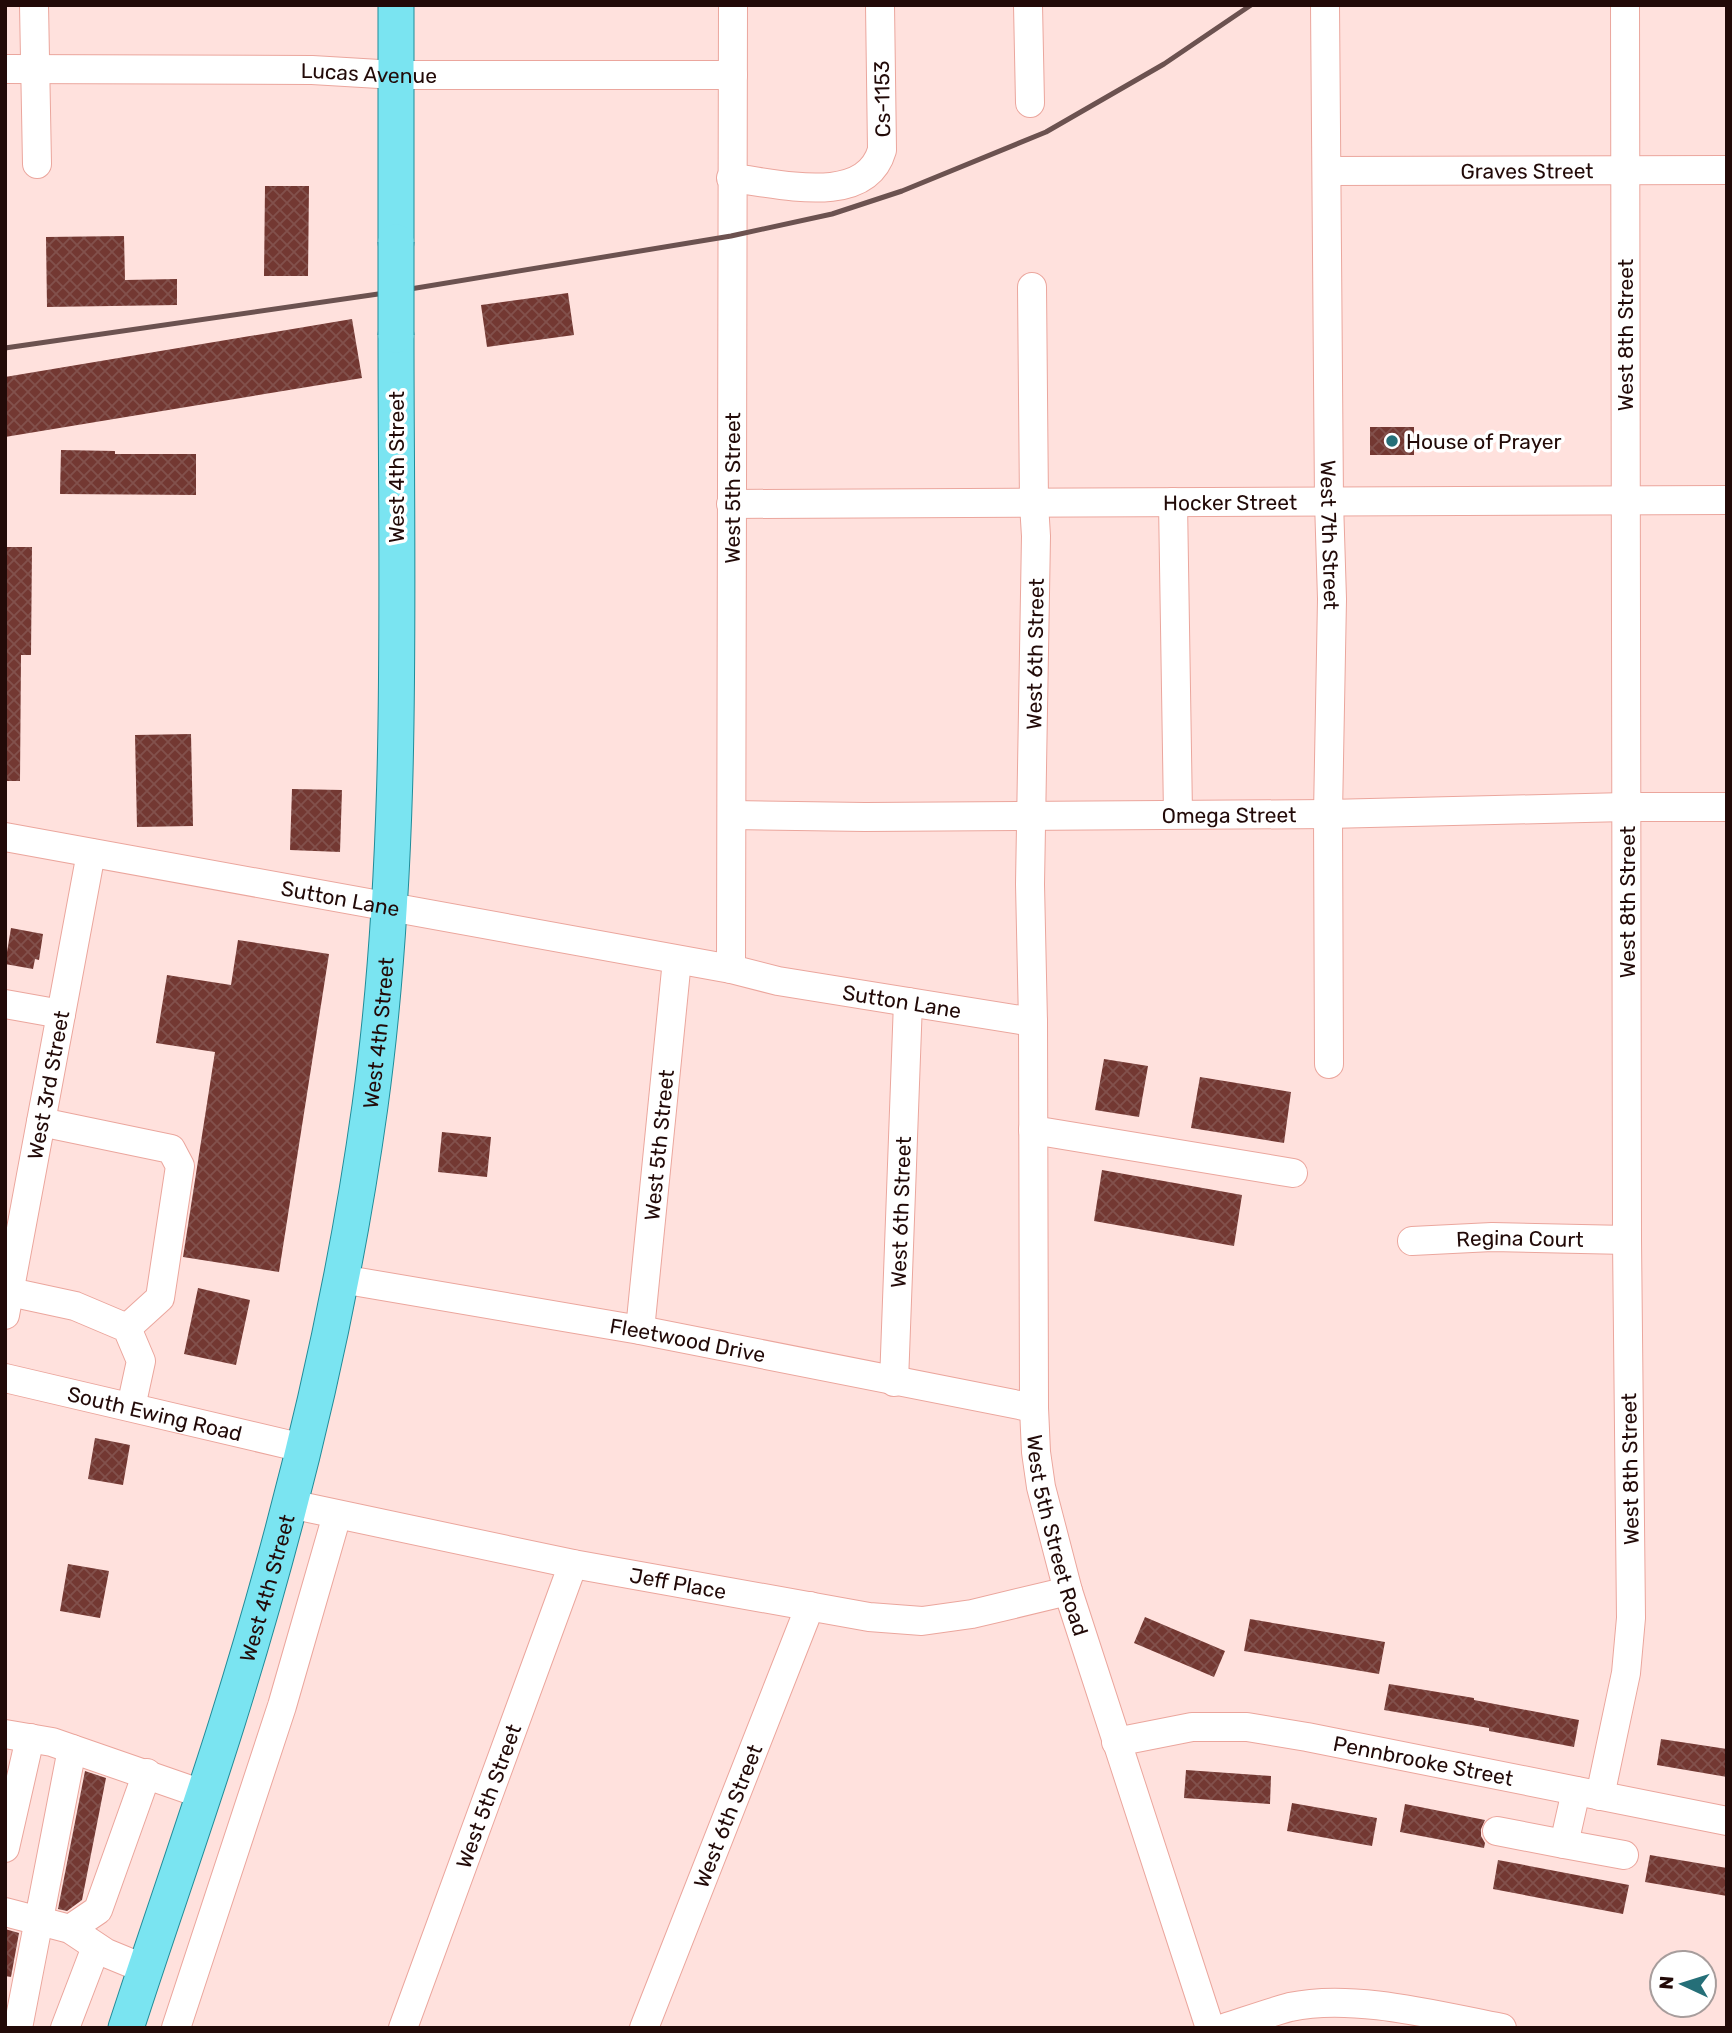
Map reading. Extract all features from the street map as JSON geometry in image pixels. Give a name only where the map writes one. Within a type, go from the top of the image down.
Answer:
[{"type":"main road","name":"West 4th Street","points":[[126,2028],[226,1724],[290,1504],[341,1279],[370,1106],[389,908],[394,807],[396,5]]},
{"type":"street","points":[[34,5],[37,164]]},
{"type":"street","name":"West 5th Street","points":[[731,970],[733,5]]},
{"type":"street","name":"Cs-1153","points":[[731,178],[795,187],[827,188],[858,180],[874,169],[882,150],[880,5]]},
{"type":"street","points":[[1028,5],[1030,103]]},
{"type":"street","name":"West 7th Street","points":[[1325,5],[1332,600],[1328,814],[1329,1063]]},
{"type":"street","name":"West 8th Street","points":[[1564,1844],[1588,1793],[1626,1674],[1631,1618],[1627,1240],[1625,5]]},
{"type":"street","name":"Lucas Avenue","points":[[5,69],[312,70],[396,75],[733,75]]},
{"type":"street","name":"Graves Street","points":[[1328,171],[1727,170]]},
{"type":"street","name":"West 6th Street","points":[[1032,287],[1036,536],[1030,884],[1033,1021]]},
{"type":"street","name":"Hocker Street","points":[[731,504],[1034,505],[1727,500]]},
{"type":"street","points":[[1173,502],[1178,814]]},
{"type":"street","name":"Omega Street","points":[[732,815],[865,817],[1328,814],[1727,807]]},
{"type":"street","name":"Sutton Lane","points":[[5,837],[731,970],[778,981],[1033,1021]]},
{"type":"street","name":"West 3rd Street","points":[[8,1291],[91,853]]},
{"type":"street","name":"West 5th Street","points":[[640,1331],[677,960]]},
{"type":"street","name":"West 6th Street","points":[[894,1382],[908,1002]]},
{"type":"street","points":[[5,1004],[61,1014]]},
{"type":"street","name":"West 5th Street Road","points":[[1033,1021],[1034,1408],[1041,1487],[1068,1591],[1210,2028]]},
{"type":"street","points":[[41,1122],[171,1149],[180,1166],[160,1298],[127,1328]]},
{"type":"street","points":[[1033,1130],[1293,1173]]},
{"type":"street","name":"Regina Court","points":[[1412,1241],[1492,1237],[1627,1240]]},
{"type":"street","name":"Fleetwood Drive","points":[[341,1279],[640,1331],[1034,1408]]},
{"type":"street","points":[[8,1291],[75,1306],[127,1328],[142,1361],[131,1407]]},
{"type":"street","name":"South Ewing Road","points":[[5,1378],[303,1448]]},
{"type":"street","name":"Jeff Place","points":[[290,1504],[573,1564],[869,1617],[922,1621],[972,1614],[1068,1591]]},
{"type":"street","points":[[176,2028],[282,1706],[337,1515]]},
{"type":"street","name":"West 5th Street","points":[[403,2028],[573,1564]]},
{"type":"street","name":"West 6th Street","points":[[644,2028],[810,1606]]},
{"type":"street","name":"Pennbrooke Street","points":[[1116,1742],[1192,1727],[1247,1727],[1727,1821]]},
{"type":"street","points":[[5,1848],[18,1736],[72,1749],[202,1794]]},
{"type":"street","points":[[18,2028],[72,1749]]},
{"type":"street","points":[[69,1929],[98,1910],[146,1773]]},
{"type":"street","points":[[1497,1831],[1624,1854]]},
{"type":"street","points":[[5,1912],[69,1929],[106,1953],[145,1969]]},
{"type":"street","points":[[65,2028],[96,1947]]},
{"type":"street","points":[[1224,2028],[1292,2007],[1347,2003],[1411,2011],[1502,2028]]},
{"type":"building","points":[[265,186],[309,186],[308,276],[264,276]]},
{"type":"building","points":[[124,236],[125,280],[177,279],[177,305],[47,307],[46,237]]},
{"type":"building","points":[[568,293],[574,335],[487,347],[481,305]]},
{"type":"building","points":[[352,319],[362,378],[5,437],[5,377]]},
{"type":"building","name":"House of Prayer","points":[[1370,427],[1414,427],[1414,455],[1370,455]]},
{"type":"building","points":[[61,450],[115,451],[115,454],[196,454],[196,495],[60,494]]},
{"type":"building","points":[[5,547],[32,547],[31,655],[21,655],[20,781],[5,781]]},
{"type":"building","points":[[191,734],[193,826],[137,827],[135,735]]},
{"type":"building","points":[[292,789],[342,790],[340,852],[290,850]]},
{"type":"building","points":[[11,928],[43,934],[39,960],[35,959],[33,969],[5,964]]},
{"type":"building","points":[[238,940],[329,954],[279,1272],[183,1257],[215,1052],[156,1043],[167,975],[231,985]]},
{"type":"building","points":[[1104,1059],[1148,1066],[1139,1117],[1095,1110]]},
{"type":"building","points":[[1200,1077],[1291,1092],[1284,1143],[1191,1128]]},
{"type":"building","points":[[442,1132],[491,1137],[487,1177],[438,1172]]},
{"type":"building","points":[[1102,1170],[1242,1195],[1234,1246],[1094,1221]]},
{"type":"building","points":[[198,1288],[250,1300],[236,1365],[184,1354]]},
{"type":"building","points":[[95,1438],[130,1445],[123,1485],[88,1479]]},
{"type":"building","points":[[68,1564],[109,1571],[100,1618],[60,1611]]},
{"type":"building","points":[[1145,1617],[1225,1651],[1214,1677],[1134,1643]]},
{"type":"building","points":[[1250,1619],[1385,1642],[1379,1674],[1244,1651]]},
{"type":"building","points":[[1389,1684],[1579,1720],[1574,1747],[1489,1731],[1489,1728],[1384,1710]]},
{"type":"building","points":[[1661,1739],[1727,1749],[1727,1777],[1657,1765]]},
{"type":"building","points":[[1186,1770],[1271,1776],[1270,1804],[1184,1798]]},
{"type":"building","points":[[85,1771],[106,1778],[82,1900],[67,1911],[58,1909]]},
{"type":"building","points":[[1292,1803],[1377,1818],[1372,1846],[1287,1831]]},
{"type":"building","points":[[1405,1804],[1485,1820],[1481,1829],[1484,1848],[1400,1832]]},
{"type":"building","points":[[1650,1855],[1727,1868],[1727,1896],[1645,1882]]},
{"type":"building","points":[[1498,1860],[1629,1885],[1623,1914],[1493,1889]]},
{"type":"building","points":[[5,1929],[19,1933],[11,1977],[5,1976]]},
{"type":"railway","points":[[5,348],[392,292],[731,236],[832,214],[902,191],[1046,132],[1164,64],[1251,5]]},
{"type":"place","name":"House of Prayer","points":[[1392,441]]}]
